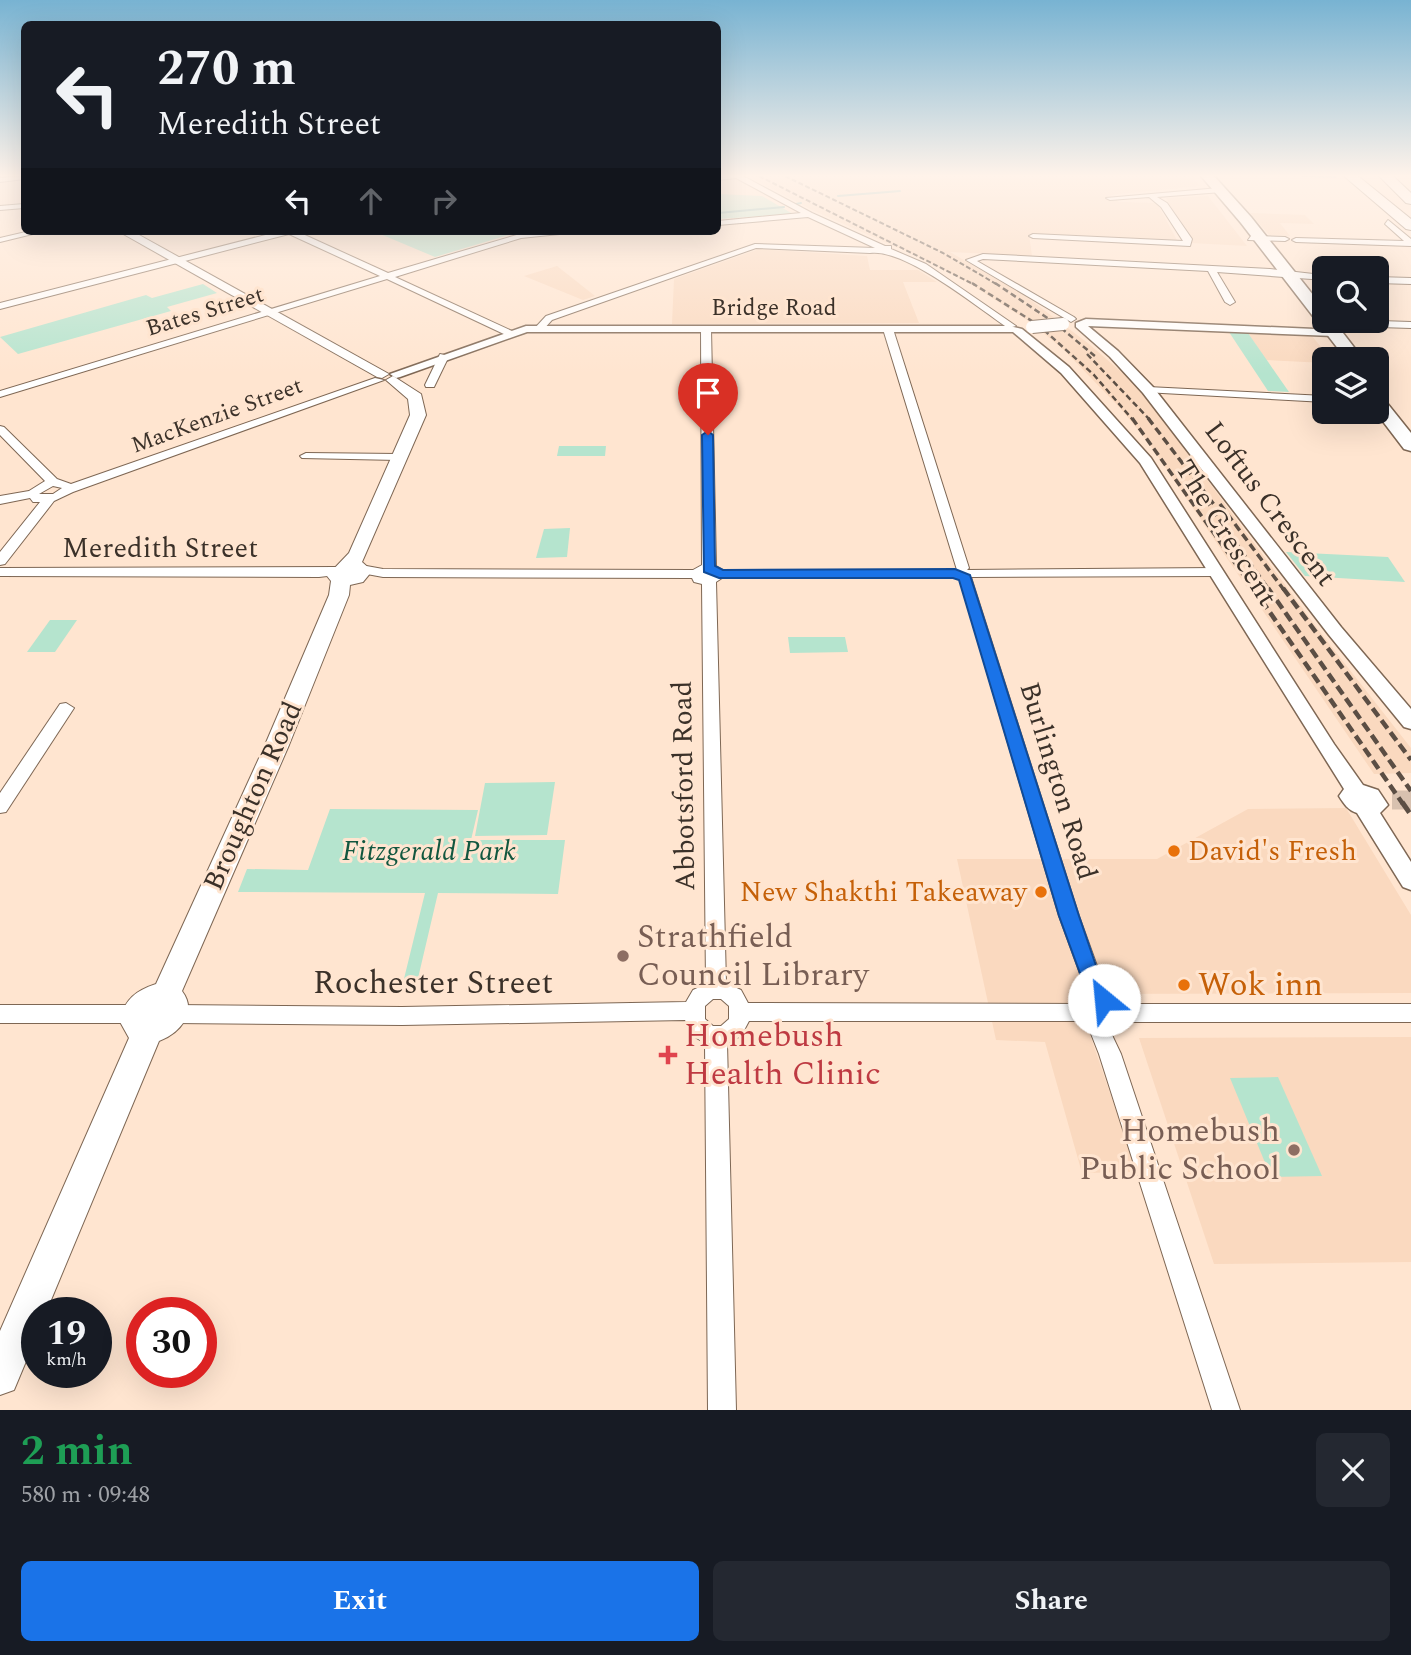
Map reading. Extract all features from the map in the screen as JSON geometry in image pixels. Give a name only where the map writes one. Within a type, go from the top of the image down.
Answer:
[{"type":"highway","points":[[1259,242],[1283,275],[1312,306]]},
{"type":"highway","points":[[1389,407],[1411,429]]},
{"type":"highway","points":[[1389,412],[1411,445]]},
{"type":"main road","points":[[143,242],[388,377]]},
{"type":"main road","name":"Broughton Road","points":[[0,1376],[155,1014],[277,744],[346,574],[419,410],[416,397],[388,377]]},
{"type":"street","points":[[0,306],[249,242]]},
{"type":"street","points":[[313,242],[509,333]]},
{"type":"street","name":"Bates Street","points":[[0,394],[503,242]]},
{"type":"street","name":"The Crescent","points":[[873,242],[944,278],[1018,328],[1065,370],[1135,447],[1327,750],[1372,800],[1411,881]]},
{"type":"street","points":[[1182,242],[1187,242],[1230,302]]},
{"type":"street","points":[[1348,242],[1411,244]]},
{"type":"street","name":"MacKenzie Street","points":[[49,499],[69,489],[509,333],[539,329],[549,318],[755,246],[870,251],[888,248]]},
{"type":"street","name":"Loftus Crescent","points":[[1206,269],[973,258],[970,260],[1074,322],[1114,354],[1149,390],[1335,631],[1411,722]]},
{"type":"street","points":[[1206,269],[1312,277]]},
{"type":"street","points":[[1389,280],[1411,281]]},
{"type":"street","name":"Bridge Road","points":[[539,329],[1018,328],[1074,322],[1312,328]]},
{"type":"street","points":[[1389,327],[1411,326]]},
{"type":"street","name":"Abbotsford Road","points":[[706,329],[716,991]]},
{"type":"street","name":"Burlington Road","points":[[888,329],[1100,1012],[1110,1054],[1226,1410]]},
{"type":"street","points":[[430,384],[444,356]]},
{"type":"street","points":[[1149,390],[1312,397]]},
{"type":"street","points":[[0,429],[54,483]]},
{"type":"street","points":[[306,456],[398,457]]},
{"type":"street","points":[[0,500],[33,494],[36,489],[54,483],[65,484],[69,489]]},
{"type":"street","points":[[33,494],[37,499],[49,499]]},
{"type":"street","points":[[0,561],[49,499]]},
{"type":"street","name":"Meredith Street","points":[[0,572],[1216,572]]},
{"type":"street","points":[[0,807],[66,708]]},
{"type":"street","points":[[716,991],[730,995],[740,1005],[741,1012],[737,1026],[732,1031],[716,1035],[701,1030],[692,1011],[697,999],[716,991]]},
{"type":"street","name":"Rochester Street","points":[[0,1014],[402,1016],[692,1011]]},
{"type":"street","points":[[741,1012],[1411,1013]]},
{"type":"street","points":[[716,1035],[722,1410]]},
{"type":"shaded area","points":[[884,242],[1030,242],[1032,256],[950,252],[1024,295],[1089,344],[1126,376],[1148,400],[1320,632],[1411,748],[1411,773],[1374,774],[1148,442],[1121,409],[1064,350],[1030,322],[967,282]]},
{"type":"shaded area","points":[[1244,242],[1247,246],[1191,243]]},
{"type":"shaded area","points":[[759,249],[867,256],[870,270],[918,270],[937,282],[903,282],[919,323],[672,324],[674,279]]},
{"type":"shaded area","points":[[557,266],[595,296],[583,300],[524,276]]},
{"type":"shaded area","points":[[1248,333],[1311,335],[1321,347],[1312,347],[1312,362],[1266,360]]},
{"type":"shaded area","points":[[1346,808],[1411,915],[1411,993],[1076,994],[1137,1172],[1082,1173],[1045,1042],[996,1040],[957,859],[1157,859],[1248,809]]},
{"type":"shaded area","name":"Homebush Public School","points":[[1411,1037],[1411,1262],[1214,1264],[1139,1038]]},
{"type":"green space","points":[[399,242],[486,242],[435,257]]},
{"type":"green space","points":[[203,284],[217,293],[167,307],[171,311],[18,354],[0,337],[146,295],[152,298]]},
{"type":"green space","points":[[1229,332],[1248,333],[1289,392],[1268,391]]},
{"type":"green space","points":[[559,446],[606,446],[605,456],[557,456]]},
{"type":"green space","points":[[570,528],[567,557],[536,558],[544,529]]},
{"type":"green space","points":[[1286,552],[1388,557],[1405,582],[1305,576]]},
{"type":"green space","points":[[50,620],[77,620],[55,652],[27,652]]},
{"type":"green space","points":[[788,637],[845,637],[848,652],[790,653]]},
{"type":"green space","points":[[555,782],[547,835],[475,836],[485,783]]},
{"type":"green space","name":"Fitzgerald Park","points":[[330,809],[478,810],[471,840],[565,840],[558,894],[438,893],[415,991],[401,991],[425,893],[238,892],[247,869],[308,870]]},
{"type":"green space","points":[[1278,1077],[1322,1176],[1271,1177],[1230,1078]]},
{"type":"tunnel","points":[[1392,800],[1411,800]]},
{"type":"railway","points":[[889,242],[975,285]]},
{"type":"railway","points":[[920,242],[998,285]]},
{"type":"railway","points":[[972,283],[1035,323]]},
{"type":"railway","points":[[998,285],[1052,321]]},
{"type":"railway","points":[[1061,328],[1096,357]]},
{"type":"railway","points":[[1044,330],[1094,375],[1133,420]]},
{"type":"railway","points":[[1087,354],[1150,420]]},
{"type":"railway","points":[[1132,418],[1254,590]]},
{"type":"railway","points":[[1148,418],[1215,506]]},
{"type":"railway","points":[[1205,499],[1269,590]]},
{"type":"railway","points":[[1220,504],[1284,590]]},
{"type":"railway","points":[[1253,588],[1403,804]]},
{"type":"railway","points":[[1268,588],[1411,791]]},
{"type":"railway","points":[[1283,588],[1411,760]]},
{"type":"railway","points":[[1402,802],[1411,815]]},
{"type":"place","name":"David's Fresh","points":[[1174,851]]},
{"type":"place","name":"New Shakthi Takeaway","points":[[1041,892]]},
{"type":"place","name":"Strathfield Council Library","points":[[623,956]]},
{"type":"place","name":"Wok inn","points":[[1184,985]]},
{"type":"place","name":"Homebush Health Clinic","points":[[668,1055]]},
{"type":"place","name":"Homebush Public School","points":[[1294,1150]]},
{"type":"route","points":[[708,435],[709,569],[716,570],[719,574],[955,573],[965,578],[1069,916],[1092,983],[1099,999],[1104,1000]]}]
